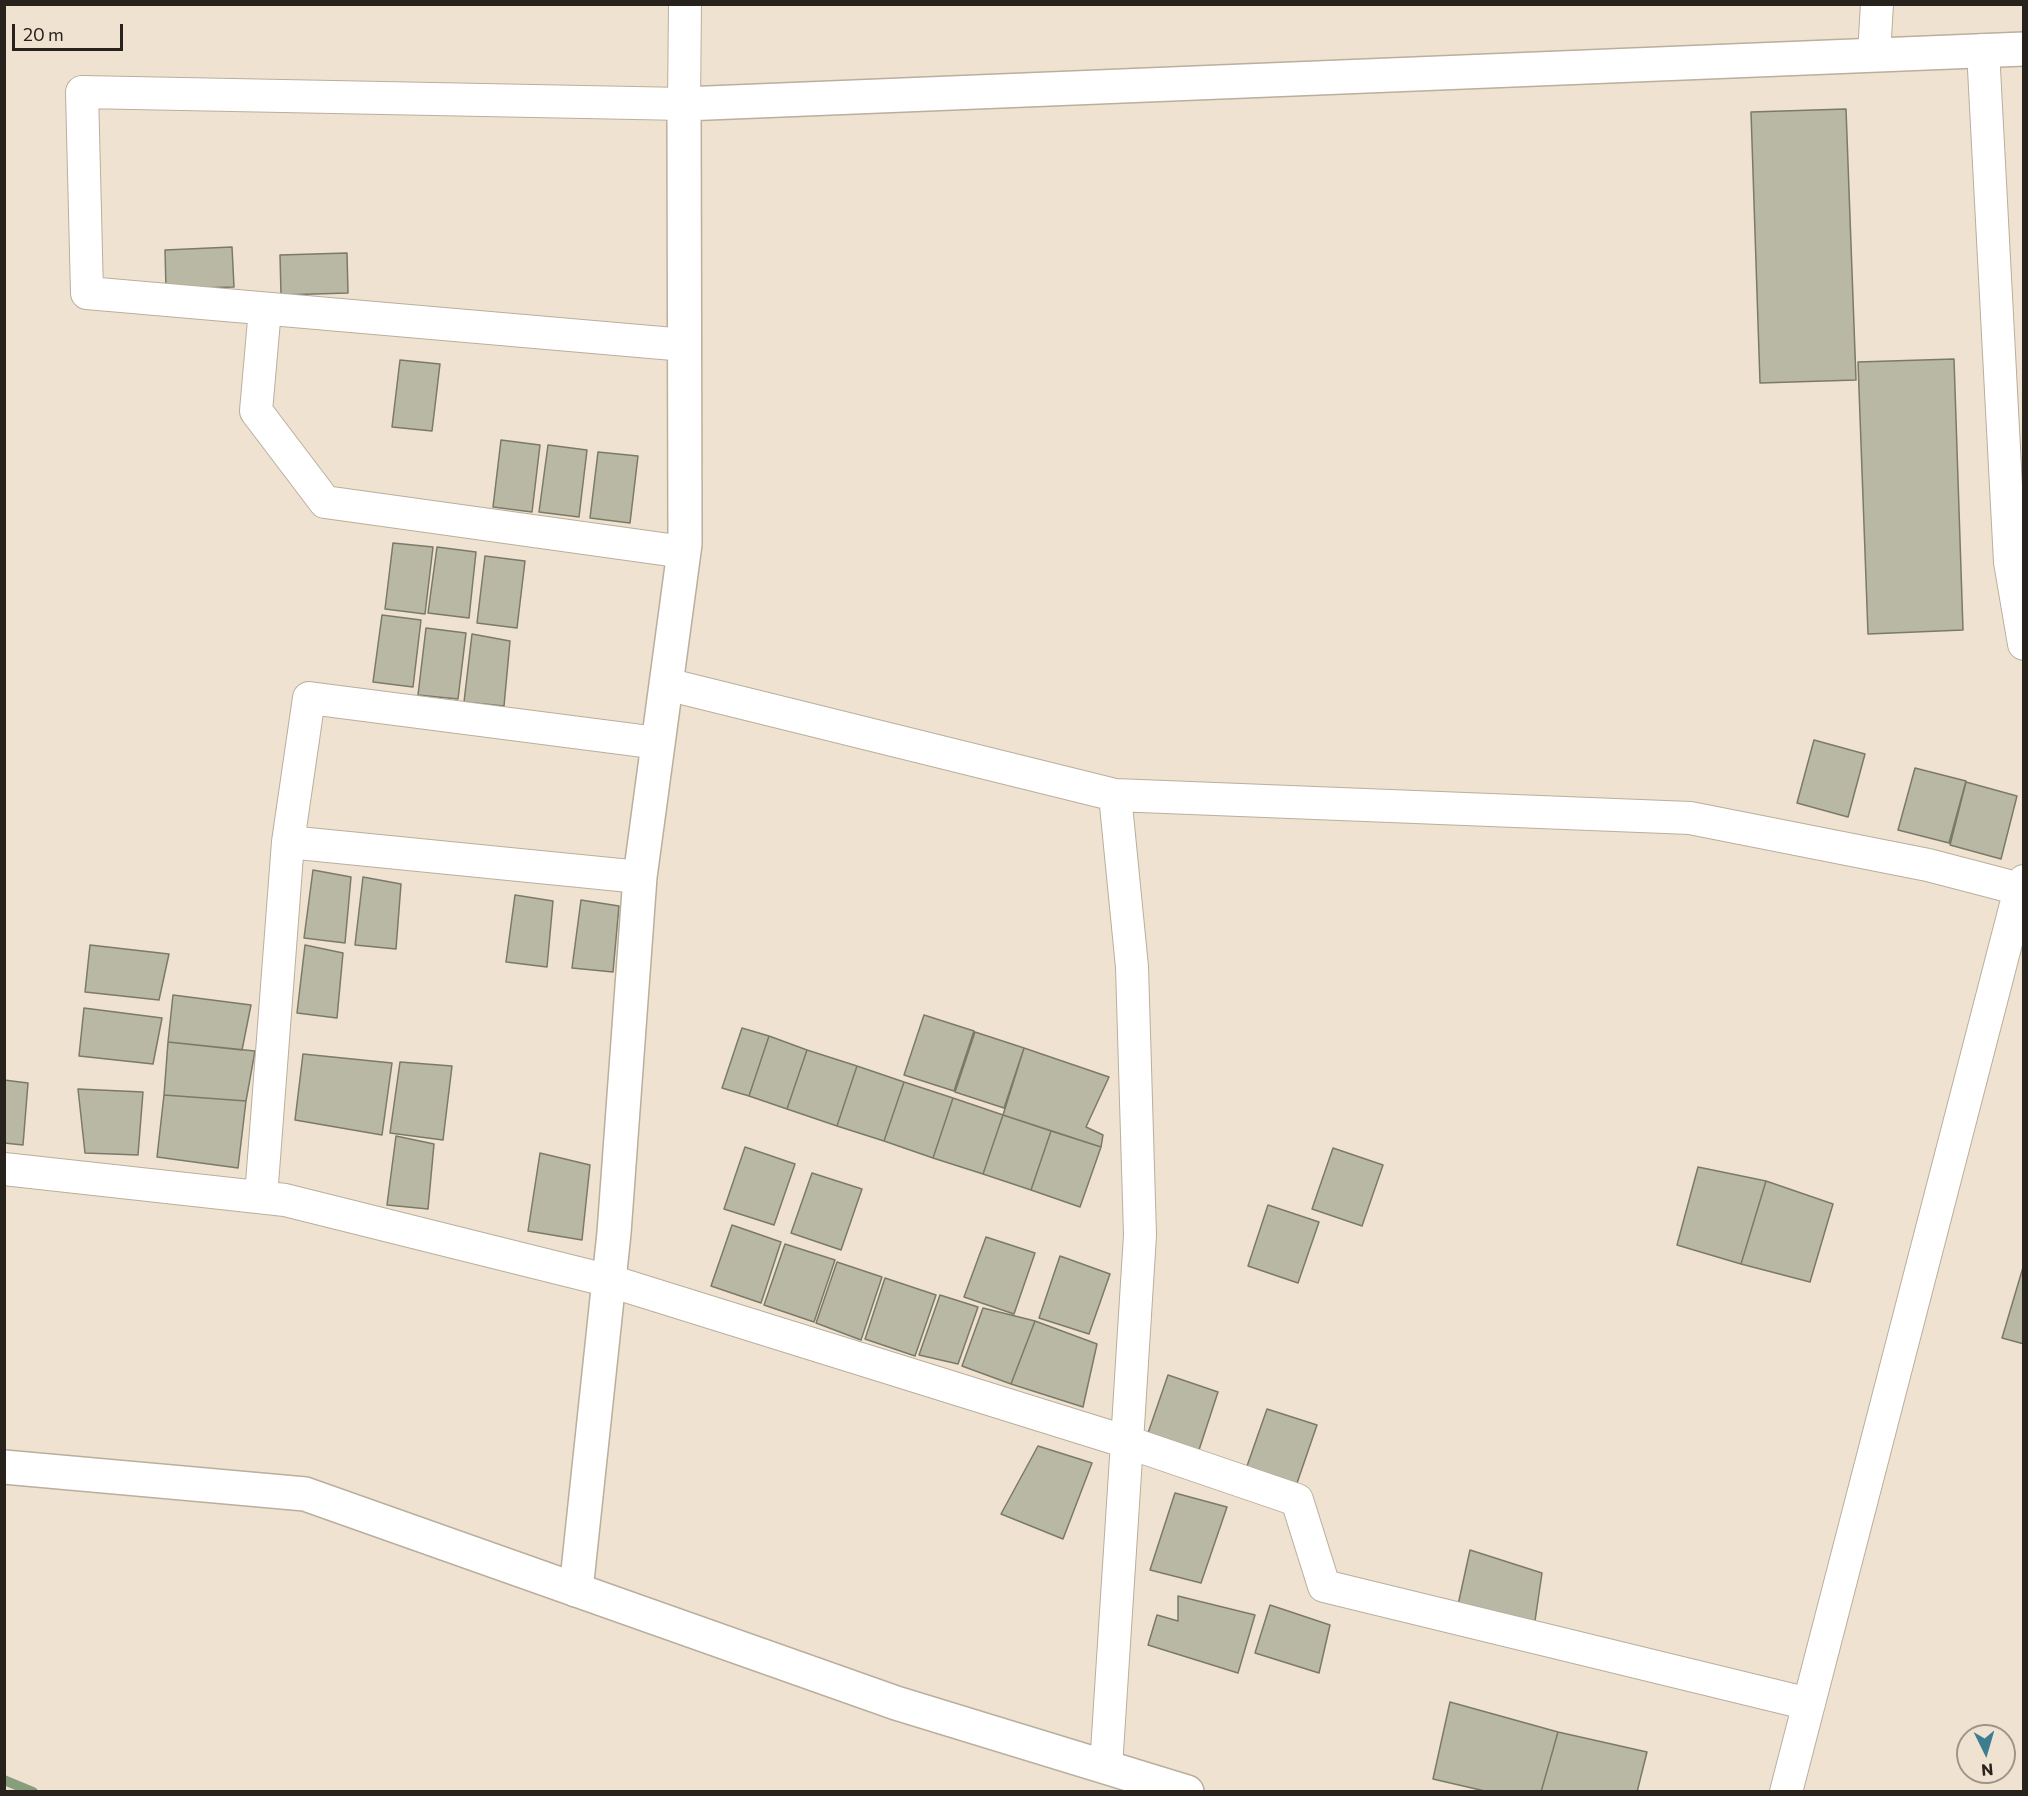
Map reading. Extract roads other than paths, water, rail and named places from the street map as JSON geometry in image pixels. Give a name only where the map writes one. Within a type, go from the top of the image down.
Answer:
[{"type":"street","points":[[576,1590],[610,1281],[640,877],[684,552],[685,4]]},
{"type":"street","points":[[1874,54],[1877,4]]},
{"type":"street","points":[[685,345],[87,293],[82,92],[684,104],[2024,49]]},
{"type":"street","points":[[1983,50],[2010,562],[2024,644]]},
{"type":"street","points":[[265,309],[256,411],[325,502],[684,552]]},
{"type":"street","points":[[666,684],[1115,795],[1690,818],[1928,865],[2022,887],[1786,1791]]},
{"type":"street","points":[[261,1197],[288,842],[309,698],[658,743]]},
{"type":"street","points":[[1106,1767],[1140,1235],[1132,967],[1115,795]]},
{"type":"street","points":[[288,842],[640,877]]},
{"type":"street","points":[[4,1169],[285,1200],[610,1281],[1127,1442],[1297,1500],[1324,1586],[1809,1704]]},
{"type":"street","points":[[4,1467],[305,1494],[896,1702],[1187,1791]]},
{"type":"waterway","points":[[4,1780],[33,1792]]}]
